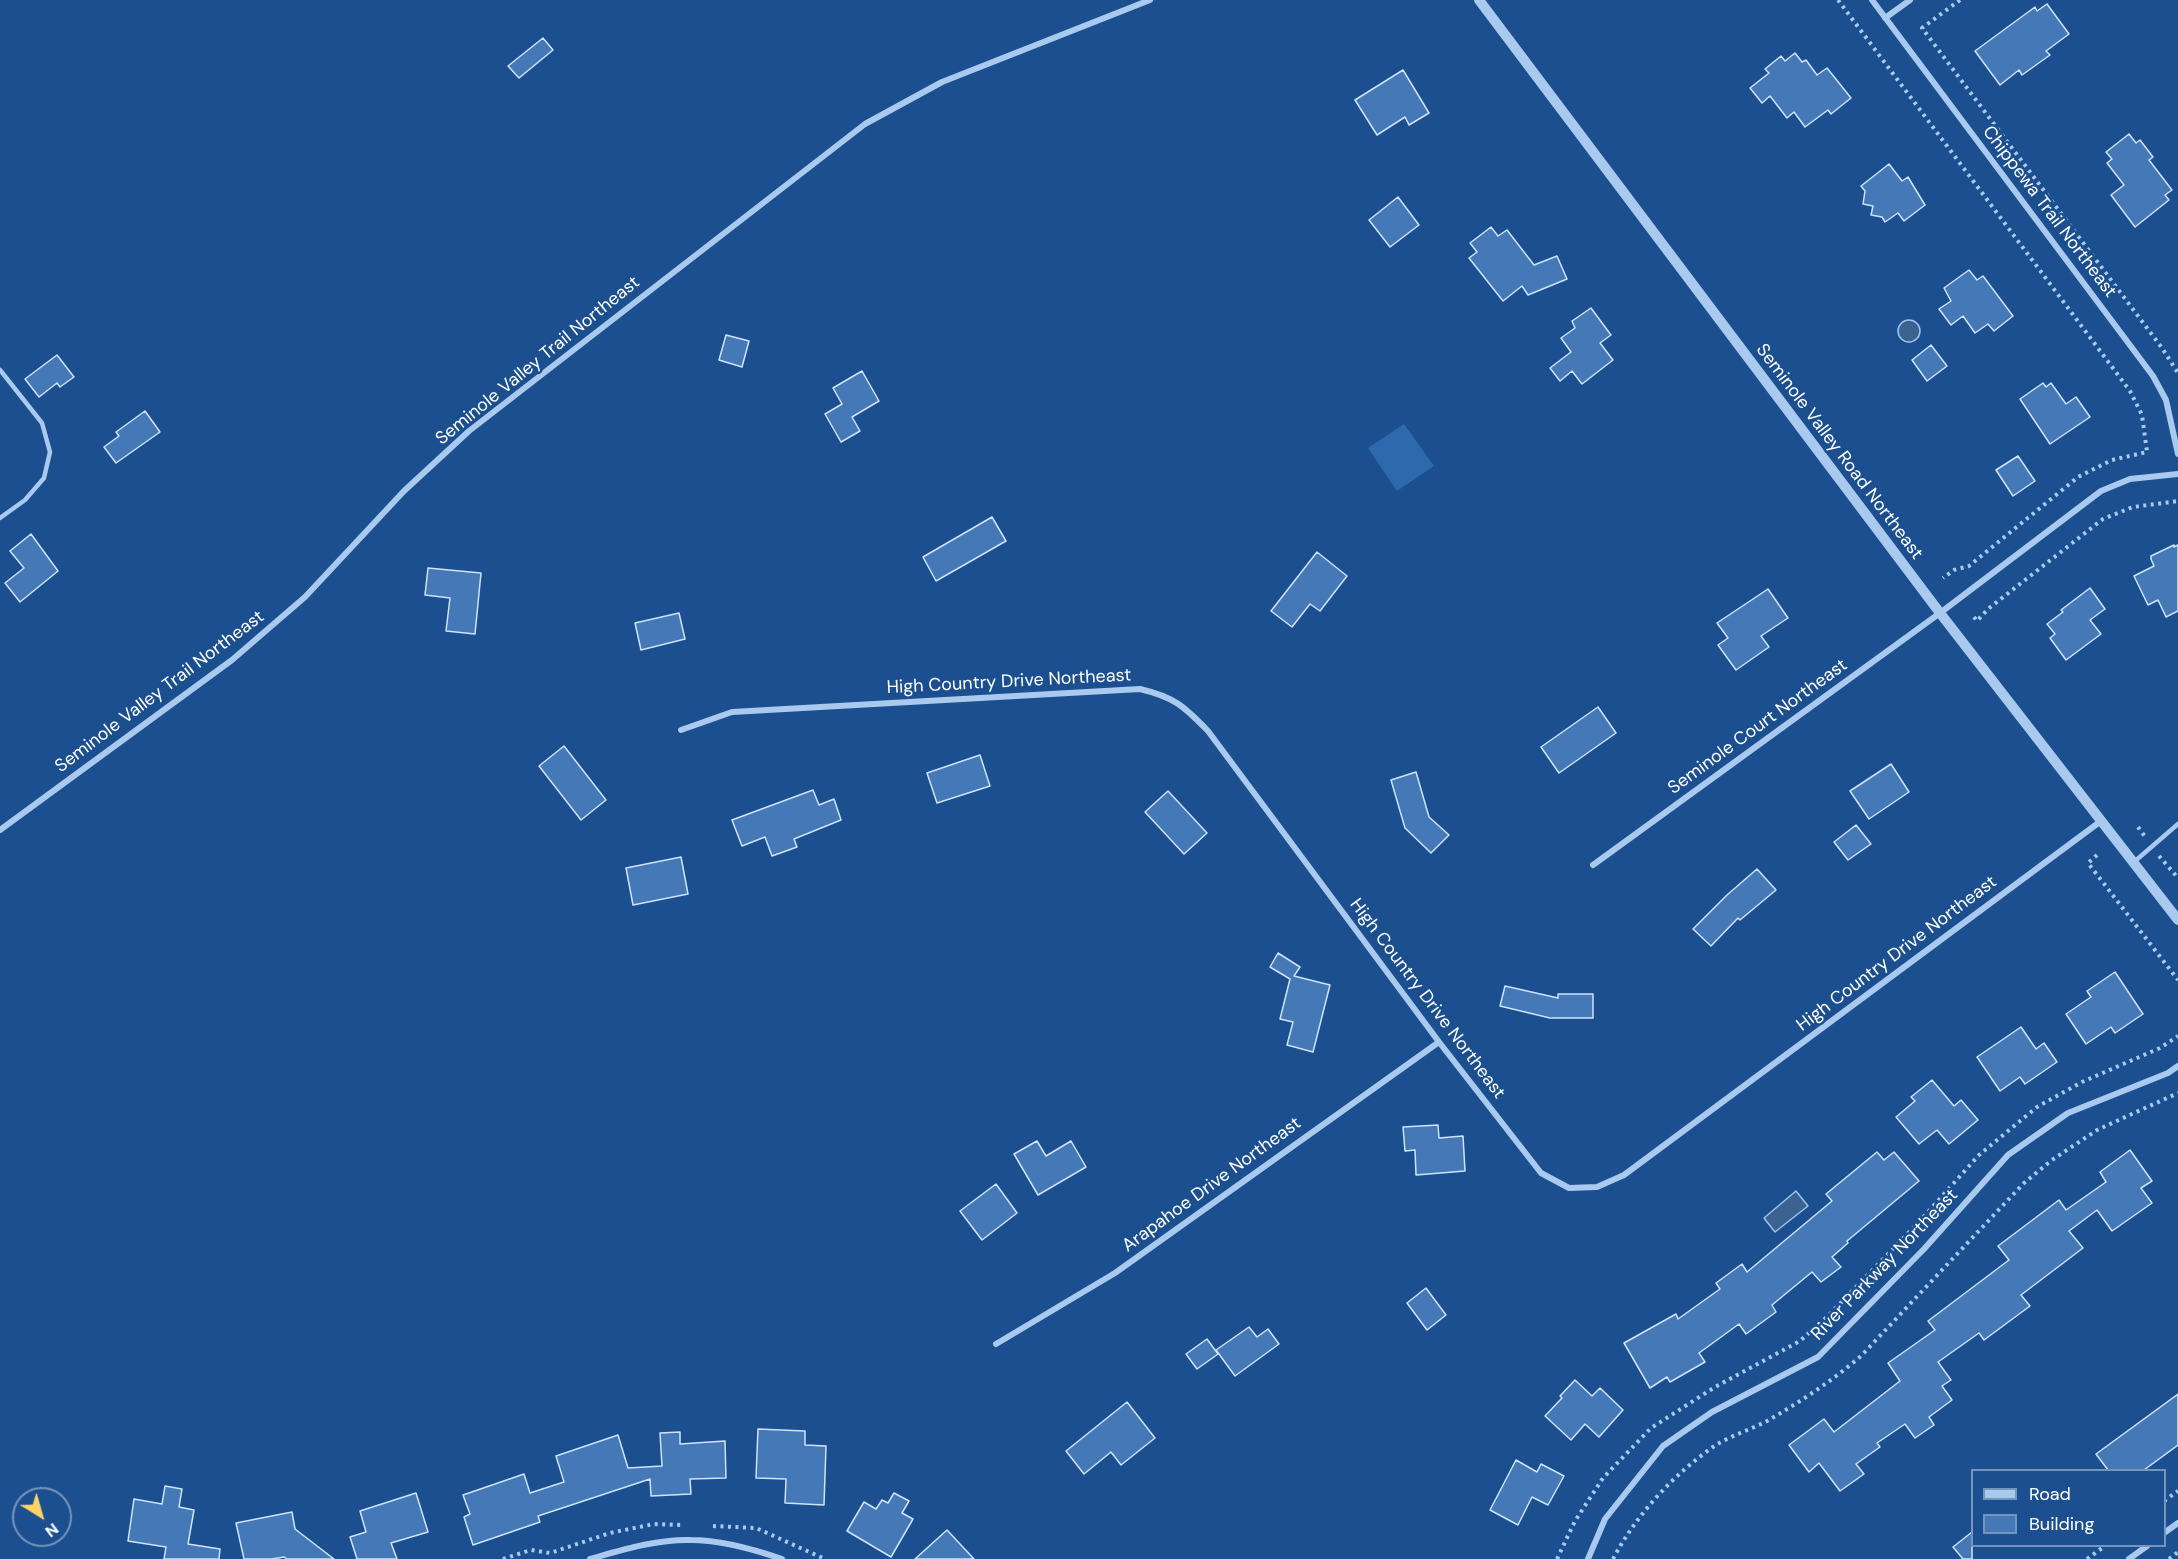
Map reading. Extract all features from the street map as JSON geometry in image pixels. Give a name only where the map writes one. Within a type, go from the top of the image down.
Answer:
[{"type":"street","name":"Seminole Valley Trail Northeast","points":[[0,830],[232,660],[305,597],[404,491],[469,431],[865,124],[942,82],[1150,0]]},
{"type":"street","name":"Seminole Valley Road Northeast","points":[[1479,0],[1940,613],[2178,920]]},
{"type":"street","name":"Chippewa Trail Northeast","points":[[1872,0],[2153,376],[2166,400],[2178,454]]},
{"type":"street","points":[[1885,18],[1910,0]]},
{"type":"street","name":"Seminole Court Northeast","points":[[1593,864],[1940,613],[2101,491],[2130,479],[2178,474]]},
{"type":"street","name":"High Country Drive Northeast","points":[[681,730],[732,712],[1140,689],[1162,694],[1186,708],[1208,731],[1439,1041],[1541,1173],[1569,1188],[1597,1187],[1624,1175],[2101,821]]},
{"type":"street","name":"Arapahoe Drive Northeast","points":[[996,1344],[1115,1273],[1439,1041]]},
{"type":"street","name":"River Parkway Northeast","points":[[1587,1559],[1605,1519],[1663,1446],[1712,1413],[1818,1357],[1924,1249],[2008,1155],[2068,1113],[2168,1073],[2178,1066]]},
{"type":"street","points":[[590,1559],[638,1546],[691,1540],[747,1547],[782,1559]]},
{"type":"street","points":[[2129,1559],[2144,1547]]},
{"type":"lane","points":[[0,369],[42,423],[50,452],[44,478],[25,500],[0,518]]},
{"type":"lane","points":[[2134,862],[2178,824]]},
{"type":"path","points":[[1838,0],[2130,391],[2142,415],[2147,452],[2112,460],[2078,477],[1969,566],[1954,570],[1943,578]]},
{"type":"path","points":[[1960,0],[1922,28],[2162,348],[2178,373]]},
{"type":"path","points":[[1974,617],[1977,621],[1988,609],[2103,519],[2133,507],[2178,501]]},
{"type":"path","points":[[2097,855],[2088,863],[2178,980]]},
{"type":"path","points":[[1557,1559],[1575,1521],[1603,1478],[1651,1428],[1715,1388],[1800,1341],[1829,1315],[1919,1222],[1979,1155],[2037,1107],[2082,1082],[2160,1048],[2178,1036]]},
{"type":"path","points":[[1613,1559],[1643,1513],[1677,1476],[1715,1446],[1765,1421],[1839,1375],[1861,1356],[2024,1183],[2052,1160],[2097,1130],[2178,1093]]},
{"type":"path","points":[[2087,1559],[2102,1547]]},
{"type":"path","points":[[2169,1559],[2178,1552]]},
{"type":"shaded area","points":[[1905,320],[1913,320],[1920,327],[1920,335],[1913,342],[1905,342],[1898,335],[1898,327]]},
{"type":"shaded area","points":[[1404,424],[1434,466],[1397,491],[1368,448]]},
{"type":"shaded area","points":[[1796,1191],[1808,1206],[1775,1232],[1764,1218]]},
{"type":"building","points":[[2047,4],[2069,34],[2046,51],[2050,55],[2022,75],[2019,70],[2000,85],[1975,51],[2035,7],[2037,11]]},
{"type":"building","points":[[543,38],[553,50],[519,78],[508,66]]},
{"type":"building","points":[[1795,53],[1802,62],[1806,60],[1817,75],[1827,68],[1851,98],[1831,114],[1828,110],[1805,127],[1794,112],[1787,118],[1770,96],[1762,103],[1750,88],[1769,73],[1765,69],[1781,56],[1785,61]]},
{"type":"building","points":[[1403,70],[1429,113],[1409,125],[1405,117],[1377,135],[1355,100]]},
{"type":"building","points":[[2129,134],[2136,143],[2140,140],[2153,157],[2149,160],[2172,190],[2165,195],[2169,200],[2135,227],[2111,195],[2124,185],[2107,163],[2112,159],[2106,152]]},
{"type":"building","points":[[1889,164],[1902,181],[1908,177],[1925,205],[1904,221],[1898,213],[1885,222],[1882,217],[1871,215],[1873,206],[1863,204],[1865,191],[1861,186]]},
{"type":"building","points":[[1398,197],[1419,225],[1390,247],[1369,220]]},
{"type":"building","points":[[1491,227],[1498,236],[1507,230],[1534,265],[1557,256],[1567,279],[1528,295],[1522,286],[1503,301],[1469,258],[1477,252],[1470,243]]},
{"type":"building","points":[[1969,270],[1977,280],[1983,276],[2013,316],[1994,331],[1988,324],[1975,333],[1963,316],[1951,325],[1939,309],[1951,301],[1944,288]]},
{"type":"building","points":[[1591,308],[1611,335],[1600,343],[1613,360],[1582,384],[1572,371],[1560,381],[1550,368],[1571,352],[1561,338],[1575,328],[1572,321]]},
{"type":"building","points":[[726,335],[749,341],[742,367],[719,360]]},
{"type":"building","points":[[1931,345],[1947,366],[1927,381],[1912,360]]},
{"type":"building","points":[[57,355],[74,377],[60,387],[57,383],[39,397],[25,379]]},
{"type":"building","points":[[862,371],[879,401],[852,417],[860,431],[841,442],[825,414],[842,404],[833,388]]},
{"type":"building","points":[[2043,383],[2046,387],[2051,383],[2066,404],[2076,397],[2090,417],[2050,444],[2020,399]]},
{"type":"building","points":[[145,411],[160,432],[116,463],[104,447],[119,436],[116,432]]},
{"type":"building","points":[[2018,456],[2035,481],[2013,496],[1996,470]]},
{"type":"building","points":[[992,517],[1006,541],[936,581],[923,557]]},
{"type":"building","points":[[31,534],[58,571],[20,602],[5,583],[24,568],[10,551]]},
{"type":"building","points":[[2174,545],[2174,547],[2178,545],[2178,611],[2166,617],[2158,600],[2148,605],[2134,576],[2154,566],[2151,556]]},
{"type":"building","points":[[1317,552],[1347,576],[1320,611],[1310,604],[1292,627],[1271,611]]},
{"type":"building","points":[[428,568],[481,573],[475,634],[446,631],[450,598],[425,595]]},
{"type":"building","points":[[2090,588],[2105,609],[2090,620],[2101,634],[2066,660],[2050,638],[2055,634],[2047,624]]},
{"type":"building","points":[[1768,589],[1788,618],[1761,636],[1769,647],[1736,670],[1718,645],[1728,638],[1717,623]]},
{"type":"building","points":[[679,613],[685,639],[641,650],[635,623]]},
{"type":"building","points":[[1598,707],[1616,733],[1559,773],[1541,747]]},
{"type":"building","points":[[564,746],[606,800],[581,820],[539,766]]},
{"type":"building","points":[[980,755],[990,786],[937,803],[927,773]]},
{"type":"building","points":[[1891,764],[1909,792],[1869,819],[1850,791]]},
{"type":"building","points":[[1416,772],[1429,817],[1449,835],[1431,853],[1405,828],[1391,780]]},
{"type":"building","points":[[813,790],[819,805],[834,799],[841,820],[794,839],[797,847],[772,856],[765,837],[742,846],[732,820]]},
{"type":"building","points":[[1168,791],[1207,833],[1184,854],[1145,812]]},
{"type":"building","points":[[1856,825],[1871,844],[1848,860],[1834,842]]},
{"type":"building","points":[[681,857],[688,894],[633,905],[626,868]]},
{"type":"building","points":[[1757,869],[1776,890],[1740,920],[1738,918],[1711,946],[1693,929]]},
{"type":"building","points":[[1278,953],[1300,967],[1294,976],[1330,985],[1313,1052],[1287,1045],[1293,1022],[1280,1019],[1290,979],[1270,967]]},
{"type":"building","points":[[2115,972],[2143,1014],[2115,1033],[2111,1027],[2086,1044],[2066,1014],[2091,997],[2087,991]]},
{"type":"building","points":[[1505,986],[1558,998],[1558,994],[1593,994],[1593,1018],[1550,1018],[1500,1006]]},
{"type":"building","points":[[2021,1027],[2036,1049],[2044,1043],[2057,1062],[2025,1084],[2020,1077],[2000,1091],[1977,1057]]},
{"type":"building","points":[[1932,1080],[1954,1106],[1961,1100],[1978,1120],[1949,1144],[1937,1130],[1919,1144],[1896,1117],[1915,1101],[1911,1097]]},
{"type":"building","points":[[1438,1125],[1439,1138],[1463,1136],[1465,1171],[1416,1175],[1415,1150],[1405,1151],[1403,1127]]},
{"type":"building","points":[[1037,1141],[1046,1156],[1071,1141],[1086,1167],[1038,1195],[1014,1154]]},
{"type":"building","points":[[2130,1150],[2152,1181],[2141,1188],[2152,1203],[2112,1231],[2097,1210],[2069,1231],[2083,1248],[2021,1295],[2030,1306],[1984,1340],[1979,1333],[1938,1362],[1951,1380],[1942,1386],[1952,1400],[1929,1417],[1934,1425],[1915,1438],[1905,1424],[1877,1443],[1880,1447],[1856,1464],[1864,1474],[1840,1491],[1819,1463],[1809,1472],[1789,1445],[1824,1419],[1834,1432],[1900,1381],[1888,1363],[1935,1330],[1928,1321],[2009,1260],[1998,1246],[2059,1200],[2066,1210],[2106,1182],[2100,1172]]},
{"type":"building","points":[[1877,1152],[1884,1160],[1894,1152],[1919,1181],[1847,1241],[1848,1243],[1832,1257],[1841,1267],[1821,1282],[1812,1272],[1772,1305],[1776,1312],[1746,1334],[1739,1324],[1699,1353],[1705,1362],[1670,1382],[1667,1377],[1650,1388],[1624,1343],[1676,1314],[1678,1319],[1720,1289],[1716,1283],[1742,1264],[1747,1272],[1832,1201],[1826,1194]]},
{"type":"building","points":[[996,1184],[1017,1213],[982,1240],[960,1211]]},
{"type":"building","points":[[1426,1288],[1446,1315],[1427,1330],[1407,1303]]},
{"type":"building","points":[[1249,1327],[1257,1337],[1268,1329],[1279,1344],[1235,1376],[1216,1350]]},
{"type":"building","points":[[1207,1339],[1218,1354],[1197,1369],[1186,1354]]},
{"type":"building","points":[[1575,1380],[1592,1396],[1600,1388],[1623,1410],[1599,1437],[1585,1424],[1571,1440],[1545,1416]]},
{"type":"building","points":[[2178,1394],[2178,1445],[2145,1469],[2107,1469],[2096,1454]]},
{"type":"building","points":[[1127,1402],[1155,1438],[1121,1465],[1111,1452],[1084,1474],[1066,1451]]},
{"type":"building","points":[[758,1429],[805,1431],[805,1445],[826,1446],[824,1505],[785,1503],[786,1479],[756,1478]]},
{"type":"building","points":[[680,1432],[680,1444],[725,1441],[726,1478],[690,1479],[691,1494],[651,1496],[650,1479],[538,1516],[540,1522],[473,1545],[464,1517],[470,1514],[463,1495],[524,1474],[530,1493],[564,1482],[556,1456],[618,1435],[628,1468],[662,1466],[660,1433]]},
{"type":"building","points":[[1516,1460],[1537,1472],[1541,1464],[1564,1476],[1548,1505],[1532,1497],[1518,1525],[1490,1510]]},
{"type":"building","points":[[165,1486],[182,1489],[179,1507],[194,1510],[188,1544],[220,1549],[219,1559],[164,1559],[166,1547],[128,1541],[134,1499],[162,1504]]},
{"type":"building","points":[[416,1493],[428,1532],[391,1543],[397,1559],[357,1559],[350,1537],[366,1532],[360,1511]]},
{"type":"building","points":[[894,1493],[909,1501],[902,1513],[913,1519],[891,1557],[847,1531],[864,1502],[876,1509],[882,1500],[888,1503]]},
{"type":"building","points":[[292,1512],[295,1529],[334,1559],[287,1559],[284,1557],[244,1559],[236,1523]]},
{"type":"building","points":[[947,1530],[974,1559],[915,1559]]},
{"type":"building","points":[[1971,1533],[1972,1559],[1963,1559],[1953,1547]]}]
